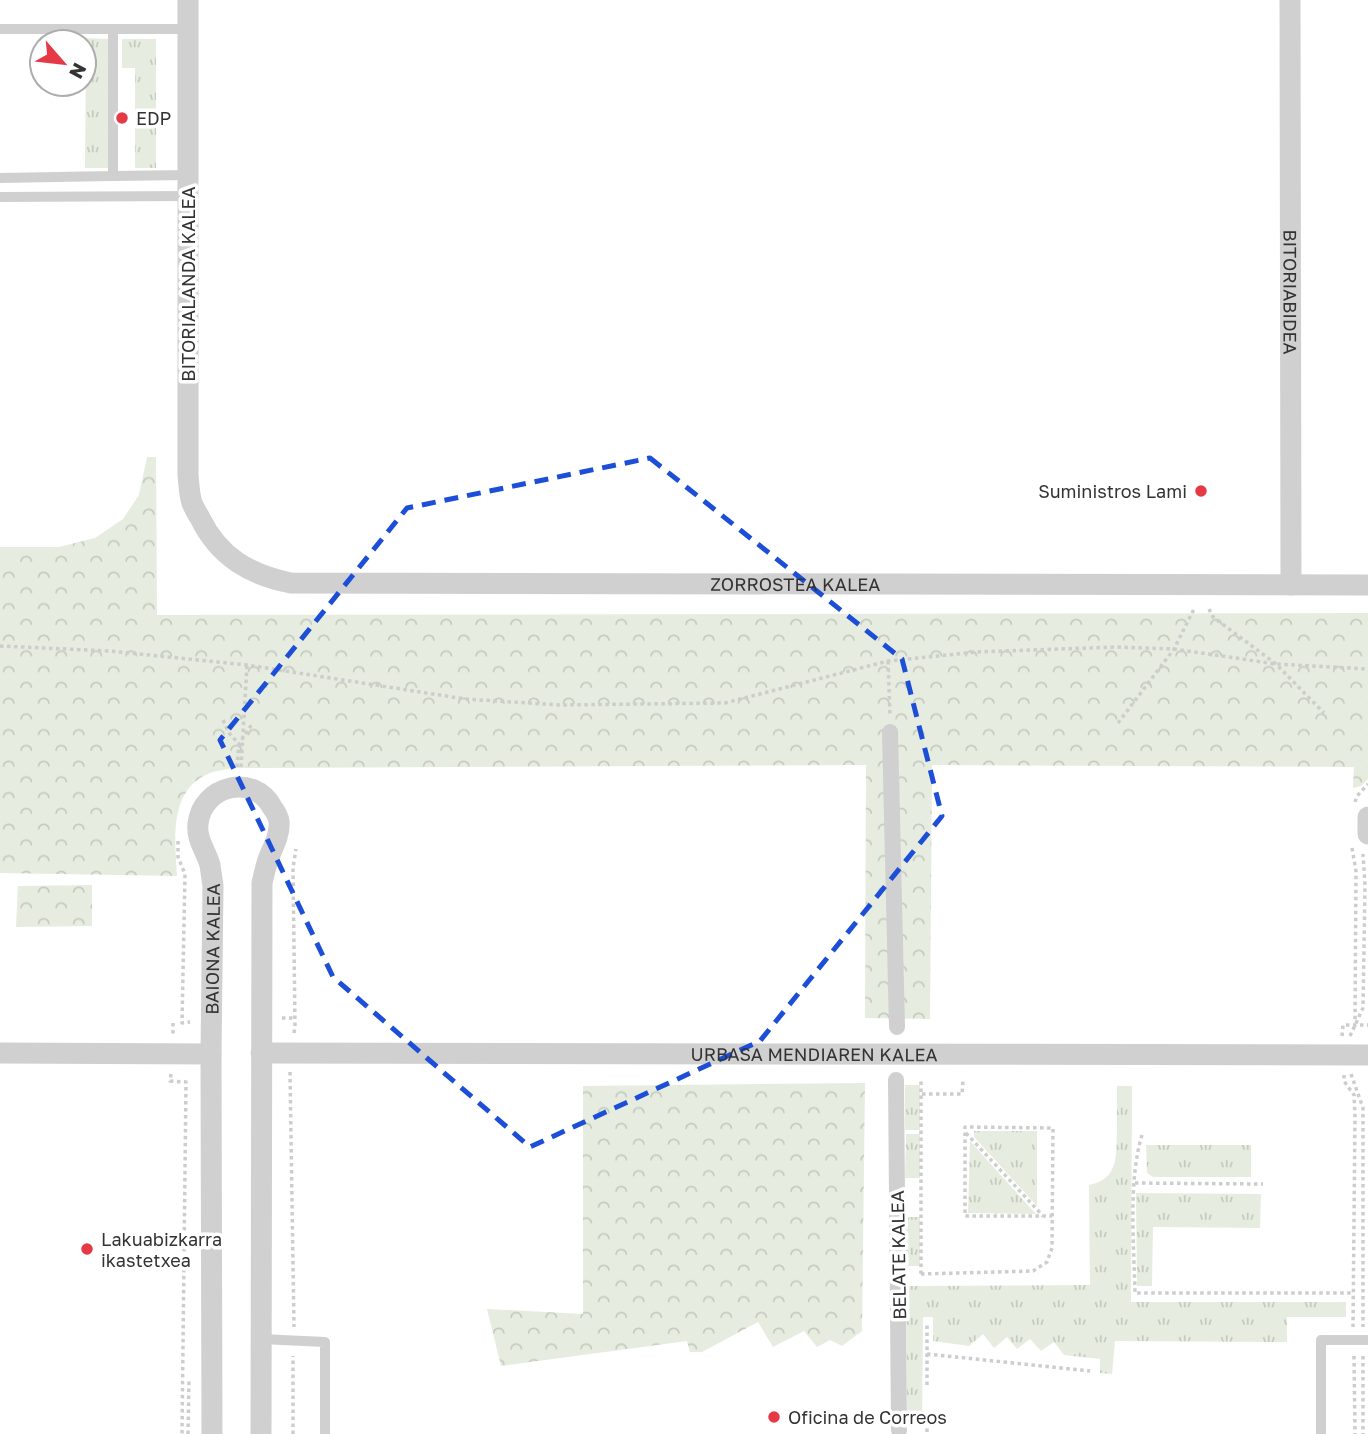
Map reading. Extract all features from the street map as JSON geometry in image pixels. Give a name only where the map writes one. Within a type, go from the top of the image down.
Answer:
[{"type":"street","name":"BITORIALANDA KALEA","points":[[188,0],[188,475],[192,503],[208,534],[228,556]]},
{"type":"street","name":"BITORIABIDEA","points":[[1290,0],[1291,584]]},
{"type":"street","name":"ZORROSTEA KALEA","points":[[228,556],[250,570],[292,583],[1368,584]]},
{"type":"street","points":[[890,732],[898,1027]]},
{"type":"street","name":"BAIONA KALEA","points":[[212,1434],[213,886],[209,864],[198,835],[198,822],[202,808],[214,794],[243,787],[259,792],[270,802],[279,819],[278,838],[268,859],[262,883],[261,1434]]},
{"type":"street","points":[[1360,840],[1361,812]]},
{"type":"street","name":"URBASA MENDIAREN KALEA","points":[[261,1053],[1353,1056]]},
{"type":"street","points":[[0,1054],[211,1054]]},
{"type":"street","name":"BELATE KALEA","points":[[896,1080],[899,1430]]},
{"type":"lane","points":[[0,29],[188,29]]},
{"type":"lane","points":[[113,29],[113,176]]},
{"type":"lane","points":[[0,178],[188,175]]},
{"type":"lane","points":[[0,197],[188,196]]},
{"type":"lane","points":[[261,1339],[325,1342],[325,1434]]},
{"type":"lane","points":[[1321,1434],[1321,1340],[1361,1340]]},
{"type":"path","points":[[1118,723],[1174,649],[1194,609]]},
{"type":"path","points":[[1209,609],[1213,617],[1276,664],[1324,713]]},
{"type":"path","points":[[0,646],[110,650],[247,665],[465,699],[560,705],[724,704],[888,661],[977,652],[1115,647],[1174,649],[1276,664],[1368,669]]},
{"type":"path","points":[[888,661],[890,732]]},
{"type":"path","points":[[228,771],[239,769],[247,665]]},
{"type":"path","points":[[223,720],[229,733],[240,742]]},
{"type":"path","points":[[240,742],[252,724]]},
{"type":"path","points":[[1361,812],[1357,796],[1368,784]]},
{"type":"path","points":[[177,837],[178,857],[185,874],[181,1023],[212,1020]]},
{"type":"path","points":[[1360,840],[1364,856],[1365,885],[1363,1008],[1348,1040],[1353,1056],[1351,1079],[1363,1108],[1363,1434]]},
{"type":"path","points":[[1355,1025],[1356,871],[1360,840]]},
{"type":"path","points":[[293,1434],[290,1054],[295,1018],[293,868],[298,842]]},
{"type":"path","points":[[261,1019],[295,1018]]},
{"type":"path","points":[[173,1023],[170,1082],[186,1083],[182,1434]]},
{"type":"path","points":[[1355,1434],[1361,1340],[1354,1293],[1354,1095],[1344,1081],[1353,1056],[1343,1025],[1368,1024]]},
{"type":"path","points":[[921,1080],[921,1274],[1033,1271],[1047,1262],[1052,1248],[1053,1128],[965,1127]]},
{"type":"path","points":[[921,1094],[962,1095],[962,1080]]},
{"type":"path","points":[[965,1127],[965,1216],[1052,1216]]},
{"type":"path","points":[[965,1127],[1043,1216]]},
{"type":"path","points":[[1142,1135],[1135,1183],[1135,1293],[1354,1293]]},
{"type":"path","points":[[1135,1183],[1263,1184]]},
{"type":"path","points":[[927,1385],[928,1322]]},
{"type":"path","points":[[927,1354],[1090,1371]]},
{"type":"path","points":[[927,1425],[927,1432]]},
{"type":"highlighted area","points":[[650,458],[902,659],[942,816],[760,1041],[530,1147],[333,977],[220,740],[407,508]]},
{"type":"green space","points":[[98,39],[109,39],[109,168],[85,168],[86,98],[98,98]]},
{"type":"green space","points":[[122,39],[156,39],[156,168],[135,168],[135,68],[122,68]]},
{"type":"green space","points":[[147,457],[156,457],[157,615],[1368,613],[1368,779],[1361,786],[1353,788],[1354,767],[932,765],[930,1019],[865,1018],[866,765],[232,768],[213,772],[196,781],[187,791],[181,803],[175,832],[177,876],[0,873],[0,547],[59,547],[95,538],[123,519],[139,495]]},
{"type":"green space","points":[[92,885],[92,926],[16,927],[18,886]]},
{"type":"green space","points":[[865,1083],[862,1331],[842,1346],[830,1340],[817,1347],[804,1331],[773,1347],[758,1322],[702,1352],[690,1352],[687,1341],[501,1366],[487,1309],[583,1314],[583,1086]]},
{"type":"green space","points":[[905,1085],[920,1085],[920,1130],[905,1130]]},
{"type":"green space","points":[[1117,1086],[1132,1086],[1131,1302],[1346,1302],[1346,1317],[1287,1317],[1287,1342],[1115,1341],[1112,1374],[1100,1373],[1100,1359],[1064,1355],[1054,1342],[1041,1351],[1030,1339],[1017,1349],[1007,1337],[994,1348],[983,1334],[969,1346],[933,1341],[933,1317],[923,1317],[922,1425],[907,1423],[906,1286],[1090,1285],[1089,1185],[1106,1178],[1114,1165]]},
{"type":"green space","points":[[974,1131],[1037,1131],[1037,1206],[974,1137]]},
{"type":"green space","points":[[906,1134],[920,1134],[920,1178],[905,1178]]},
{"type":"green space","points":[[970,1141],[1036,1214],[968,1213]]},
{"type":"green space","points":[[1146,1145],[1251,1145],[1251,1177],[1153,1177],[1147,1173]]},
{"type":"green space","points":[[1136,1193],[1261,1194],[1260,1228],[1153,1227],[1152,1286],[1137,1286]]},
{"type":"green space","points":[[906,1217],[920,1217],[920,1266],[906,1266]]},
{"type":"place","name":"EDP","points":[[122,118]]},
{"type":"place","name":"Suministros Lami","points":[[1201,491]]},
{"type":"place","name":"Lakuabizkarra ikastetxea","points":[[87,1249]]},
{"type":"place","name":"Oficina de Correos","points":[[774,1417]]}]
